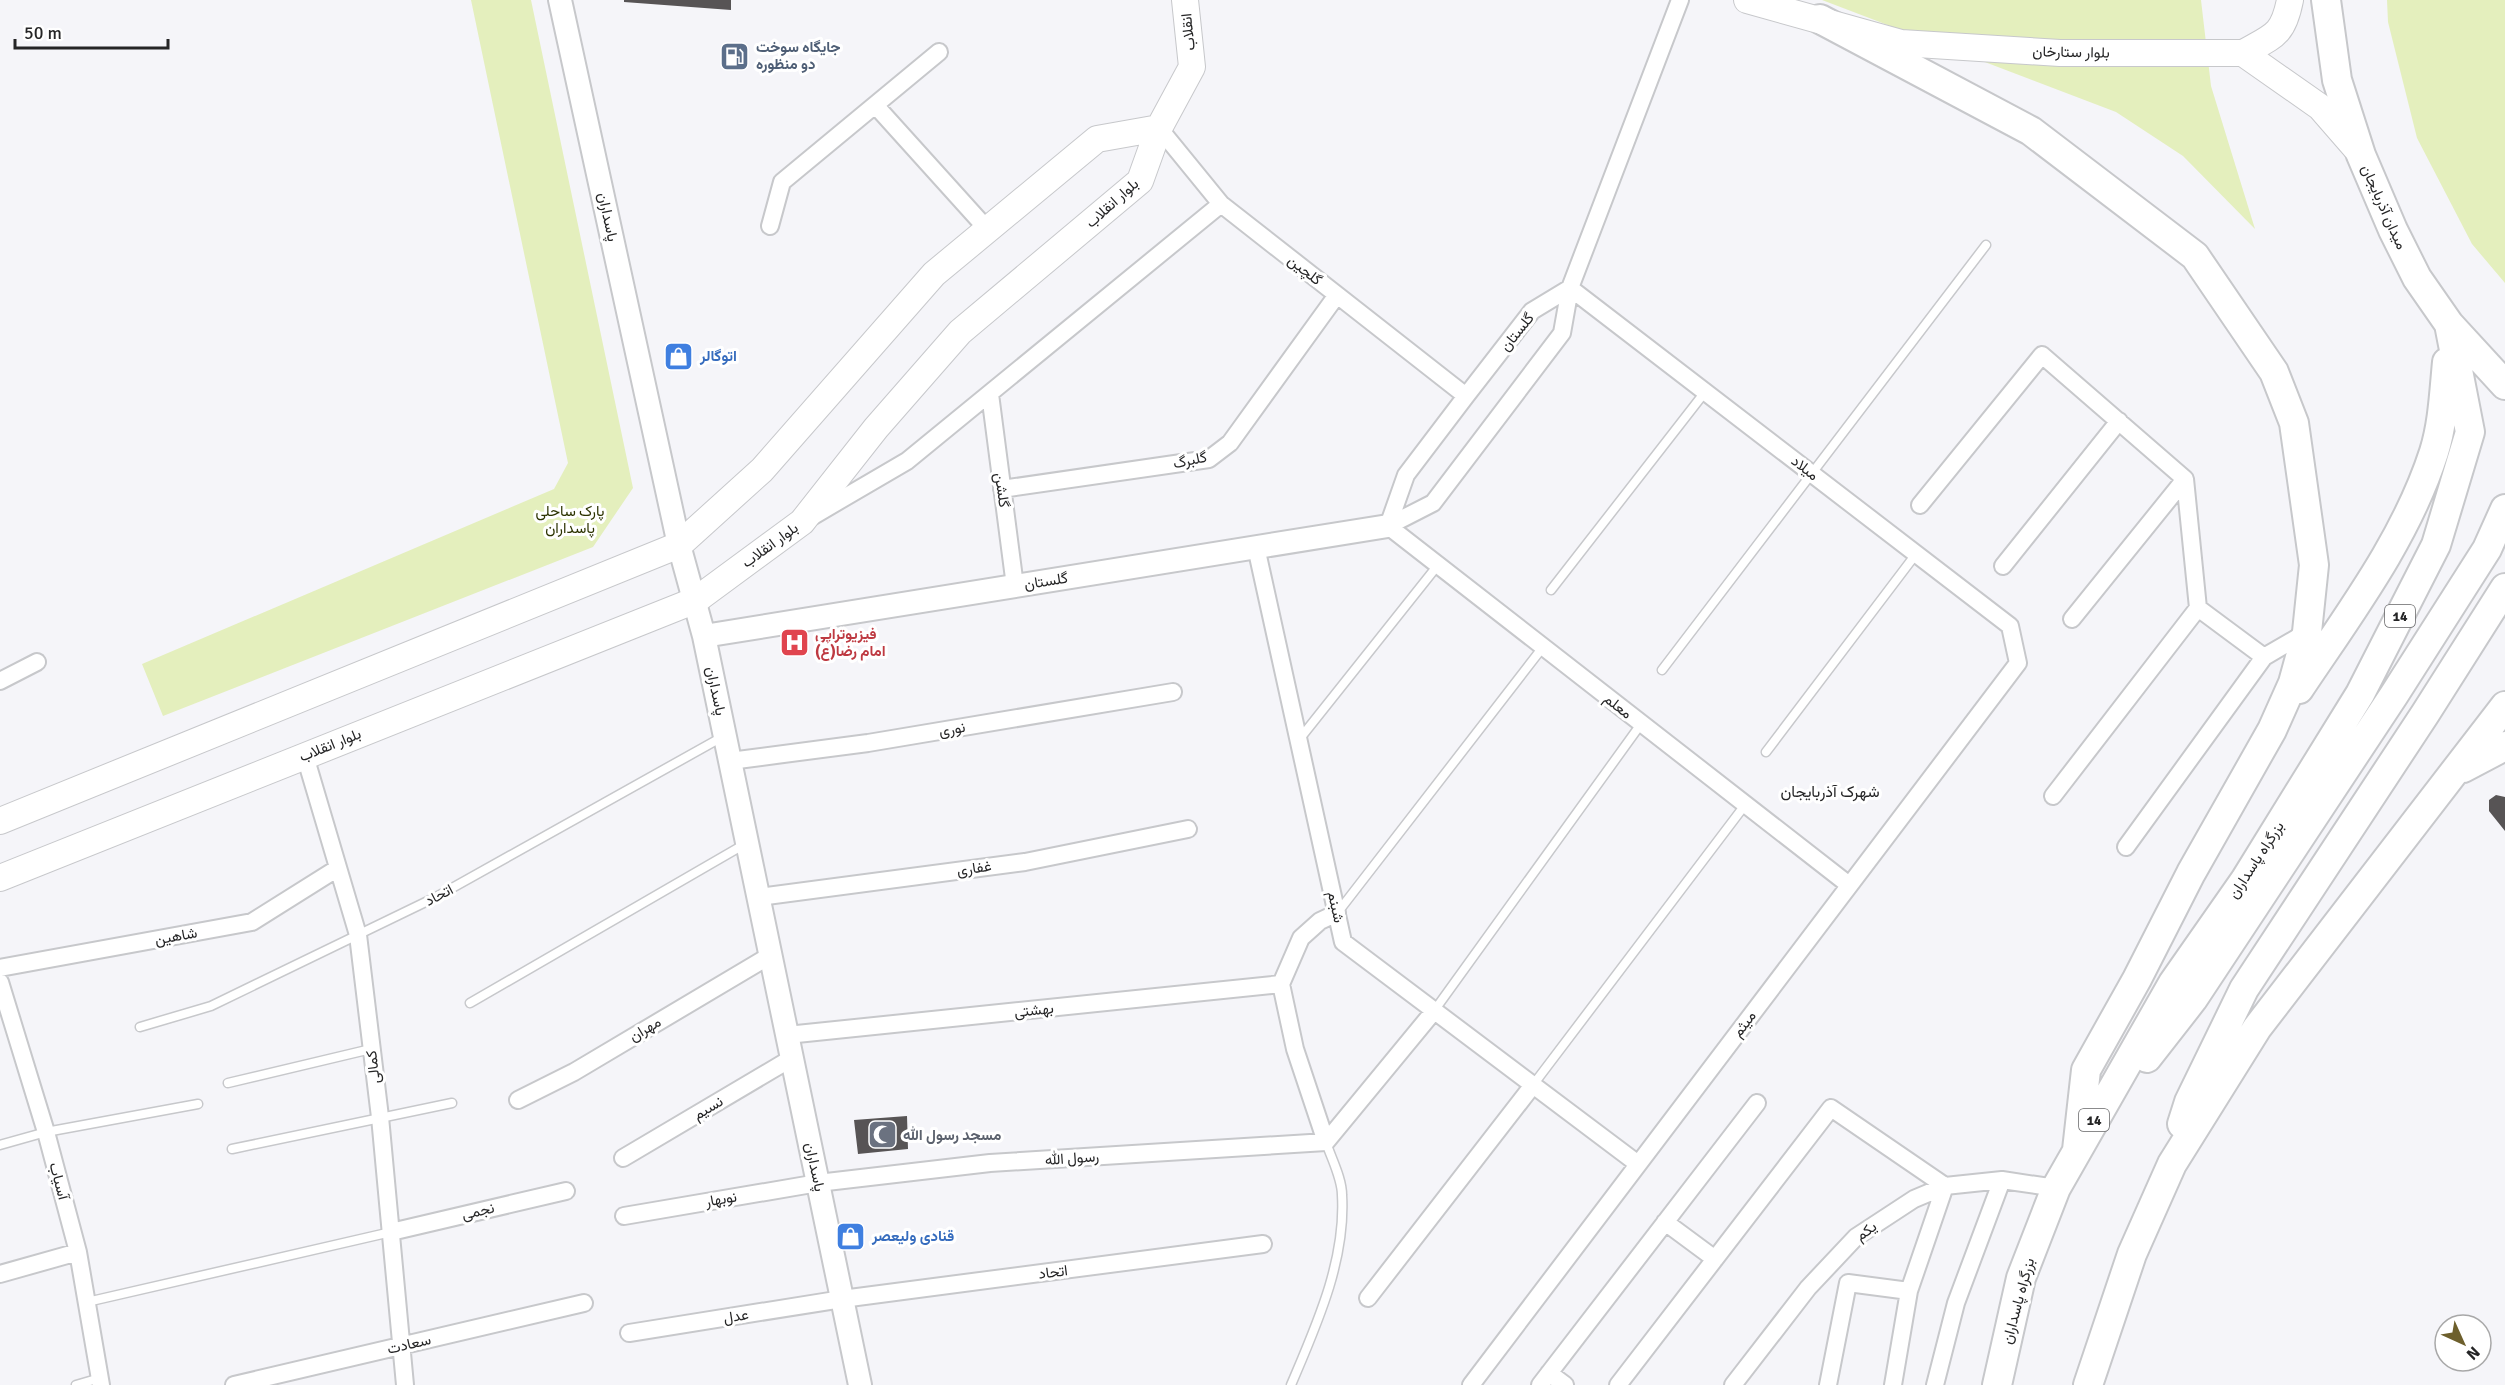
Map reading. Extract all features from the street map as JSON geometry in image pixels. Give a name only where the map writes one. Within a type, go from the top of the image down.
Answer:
[{"type":"highway","name":"میدان آذربایجان","points":[[2326,0],[2337,80],[2361,155],[2393,230],[2417,278],[2450,324],[2482,363],[2505,385]]},
{"type":"highway","points":[[1820,19],[2031,131],[2195,256],[2274,372],[2294,423],[2314,565],[2307,632],[2293,683],[2272,730]]},
{"type":"highway","points":[[2077,1150],[2086,1070],[2137,979],[2186,882],[2272,730],[2379,570],[2409,512],[2434,453],[2442,417],[2450,324]]},
{"type":"highway","name":"بزرگراه پاسداران","points":[[1997,1385],[2021,1278],[2056,1188],[2173,983],[2245,880],[2360,694],[2436,544],[2470,432],[2450,324]]},
{"type":"highway","points":[[2077,1150],[2193,999],[2394,695],[2487,549],[2505,509]]},
{"type":"highway","points":[[2157,1197],[2189,1102],[2244,989],[2505,588]]},
{"type":"highway","points":[[2088,1385],[2132,1254],[2172,1164],[2257,1028],[2505,706]]},
{"type":"highway","points":[[2453,774],[2505,746]]},
{"type":"main road","name":"پاسداران","points":[[560,0],[679,545],[696,600],[704,636],[860,1385]]},
{"type":"main road","name":"انقلاب","points":[[1159,128],[1192,67],[1185,0]]},
{"type":"main road","name":"بلوار ستارخان","points":[[1747,0],[1902,43],[2060,53],[2243,53]]},
{"type":"main road","points":[[2290,0],[2286,20],[2276,35],[2243,53],[2320,107],[2361,155]]},
{"type":"main road","points":[[0,821],[679,545],[762,470],[934,274],[1097,139],[1159,128]]},
{"type":"main road","name":"بلوار انقلاب","points":[[0,878],[696,600],[802,522],[876,428],[960,332],[1140,181],[1159,128]]},
{"type":"main road","name":"گلستان","points":[[704,636],[1388,526]]},
{"type":"street","points":[[1570,288],[1680,0]]},
{"type":"street","points":[[770,226],[782,182],[939,52]]},
{"type":"street","points":[[876,106],[987,229]]},
{"type":"street","name":"گلچین","points":[[1159,128],[1221,204],[1466,396]]},
{"type":"street","points":[[802,522],[907,461],[1221,204]]},
{"type":"street","name":"میلاد","points":[[1570,288],[2010,626],[2018,663]]},
{"type":"street","name":"گلستان","points":[[1388,526],[1406,475],[1466,396],[1532,311],[1570,288]]},
{"type":"street","name":"گلستان","points":[[1388,526],[1433,503],[1562,333],[1570,288]]},
{"type":"street","name":"گلبرگ","points":[[1002,489],[1209,459],[1230,443],[1337,295]]},
{"type":"street","points":[[1920,505],[2042,355],[2186,479],[2198,608],[2053,796]]},
{"type":"street","name":"گلشن","points":[[990,394],[1015,586]]},
{"type":"street","points":[[2003,566],[2119,421]]},
{"type":"street","points":[[2072,619],[2186,479]]},
{"type":"street","name":"معلم","points":[[1388,526],[1849,885]]},
{"type":"street","name":"شبنم","points":[[1256,547],[1343,942],[1638,1164]]},
{"type":"street","points":[[2198,608],[2264,657]]},
{"type":"street","points":[[2126,847],[2264,657],[2307,632]]},
{"type":"street","points":[[0,681],[37,662]]},
{"type":"street","name":"میثم","points":[[1471,1385],[2018,663]]},
{"type":"street","name":"نوری","points":[[730,761],[868,743],[1173,692]]},
{"type":"street","name":"کمالی","points":[[305,756],[358,935],[380,1117],[405,1385]]},
{"type":"street","name":"غفاری","points":[[759,897],[1024,862],[1188,829]]},
{"type":"street","name":"شاهین","points":[[0,968],[252,922],[338,868]]},
{"type":"street","points":[[1326,1142],[1295,1049],[1281,984],[1301,938],[1320,921],[1337,913]]},
{"type":"street","name":"مهران","points":[[518,1101],[574,1072],[771,955]]},
{"type":"street","name":"آسیاب","points":[[0,982],[5,1017],[46,1132],[78,1252],[100,1382]]},
{"type":"street","name":"بهشتی","points":[[787,1035],[1281,984]]},
{"type":"street","points":[[1326,1142],[1434,1011]]},
{"type":"street","name":"نسیم","points":[[623,1158],[792,1058]]},
{"type":"street","points":[[1368,1298],[1533,1085]]},
{"type":"street","points":[[1565,1385],[1544,1379],[1756,1103]]},
{"type":"street","points":[[1618,1385],[1831,1107],[1945,1186],[1909,1291],[1893,1385]]},
{"type":"street","name":"رسول الله","points":[[818,1183],[990,1163],[1326,1142]]},
{"type":"street","points":[[1935,1385],[1956,1303],[2002,1180]]},
{"type":"street","name":"یکم","points":[[1733,1385],[1808,1288],[1856,1236],[1914,1199],[1945,1186],[2002,1180],[2056,1188]]},
{"type":"street","name":"نوبهار","points":[[624,1216],[818,1183]]},
{"type":"street","name":"نجمی","points":[[391,1232],[566,1191]]},
{"type":"street","points":[[1665,1222],[1715,1259]]},
{"type":"street","name":"اتحاد","points":[[842,1299],[1263,1244]]},
{"type":"street","points":[[0,1274],[78,1252]]},
{"type":"street","points":[[1828,1385],[1848,1283],[1909,1291]]},
{"type":"street","name":"عدل","points":[[629,1334],[842,1299]]},
{"type":"street","name":"سعادت","points":[[234,1385],[584,1304]]},
{"type":"lane","points":[[1662,670],[1986,245]]},
{"type":"lane","points":[[1551,590],[1705,392]]},
{"type":"lane","points":[[1767,752],[1916,554]]},
{"type":"lane","points":[[1298,741],[1438,565]]},
{"type":"lane","points":[[1337,913],[1543,647]]},
{"type":"lane","points":[[1434,1011],[1641,723]]},
{"type":"lane","name":"اتحاد","points":[[140,1027],[211,1006],[436,897],[725,735]]},
{"type":"lane","points":[[1533,1085],[1745,805]]},
{"type":"lane","points":[[470,1004],[747,842]]},
{"type":"lane","points":[[228,1083],[371,1049]]},
{"type":"lane","points":[[0,1145],[46,1132],[198,1104]]},
{"type":"lane","points":[[232,1149],[452,1104]]},
{"type":"lane","points":[[1291,1385],[1321,1313],[1339,1246],[1342,1194],[1326,1142]]},
{"type":"lane","points":[[87,1302],[391,1232]]},
{"type":"lane","points":[[75,1385],[100,1382]]},
{"type":"green space","name":"پارک ساحلی پاسداران","points":[[471,0],[531,0],[633,488],[593,547],[163,716],[142,664],[554,489],[568,463]]},
{"type":"green space","points":[[1822,0],[2201,0],[2211,86],[2255,229],[2183,156],[2116,112]]},
{"type":"green space","points":[[2387,0],[2505,0],[2505,283],[2472,244],[2417,138],[2388,22]]},
{"type":"building","points":[[624,0],[731,0],[731,10],[624,2]]},
{"type":"building","points":[[2496,795],[2505,797],[2505,831],[2489,811],[2489,800]]},
{"type":"building","name":"مسجد رسول الله","points":[[907,1116],[908,1149],[858,1154],[854,1120]]},
{"type":"place","name":"جایگاه سوخت دو منظوره","points":[[735,56]]},
{"type":"place","name":"اتوگالر","points":[[679,356]]},
{"type":"place","name":"فیزیوتراپی امام رضا(ع)","points":[[794,643]]},
{"type":"place","name":"مسجد رسول الله","points":[[882,1135]]},
{"type":"place","name":"قنادی ولیعصر","points":[[851,1236]]},
{"type":"district","name":"شهرک آذربایجان","points":[[1830,791]]}]
